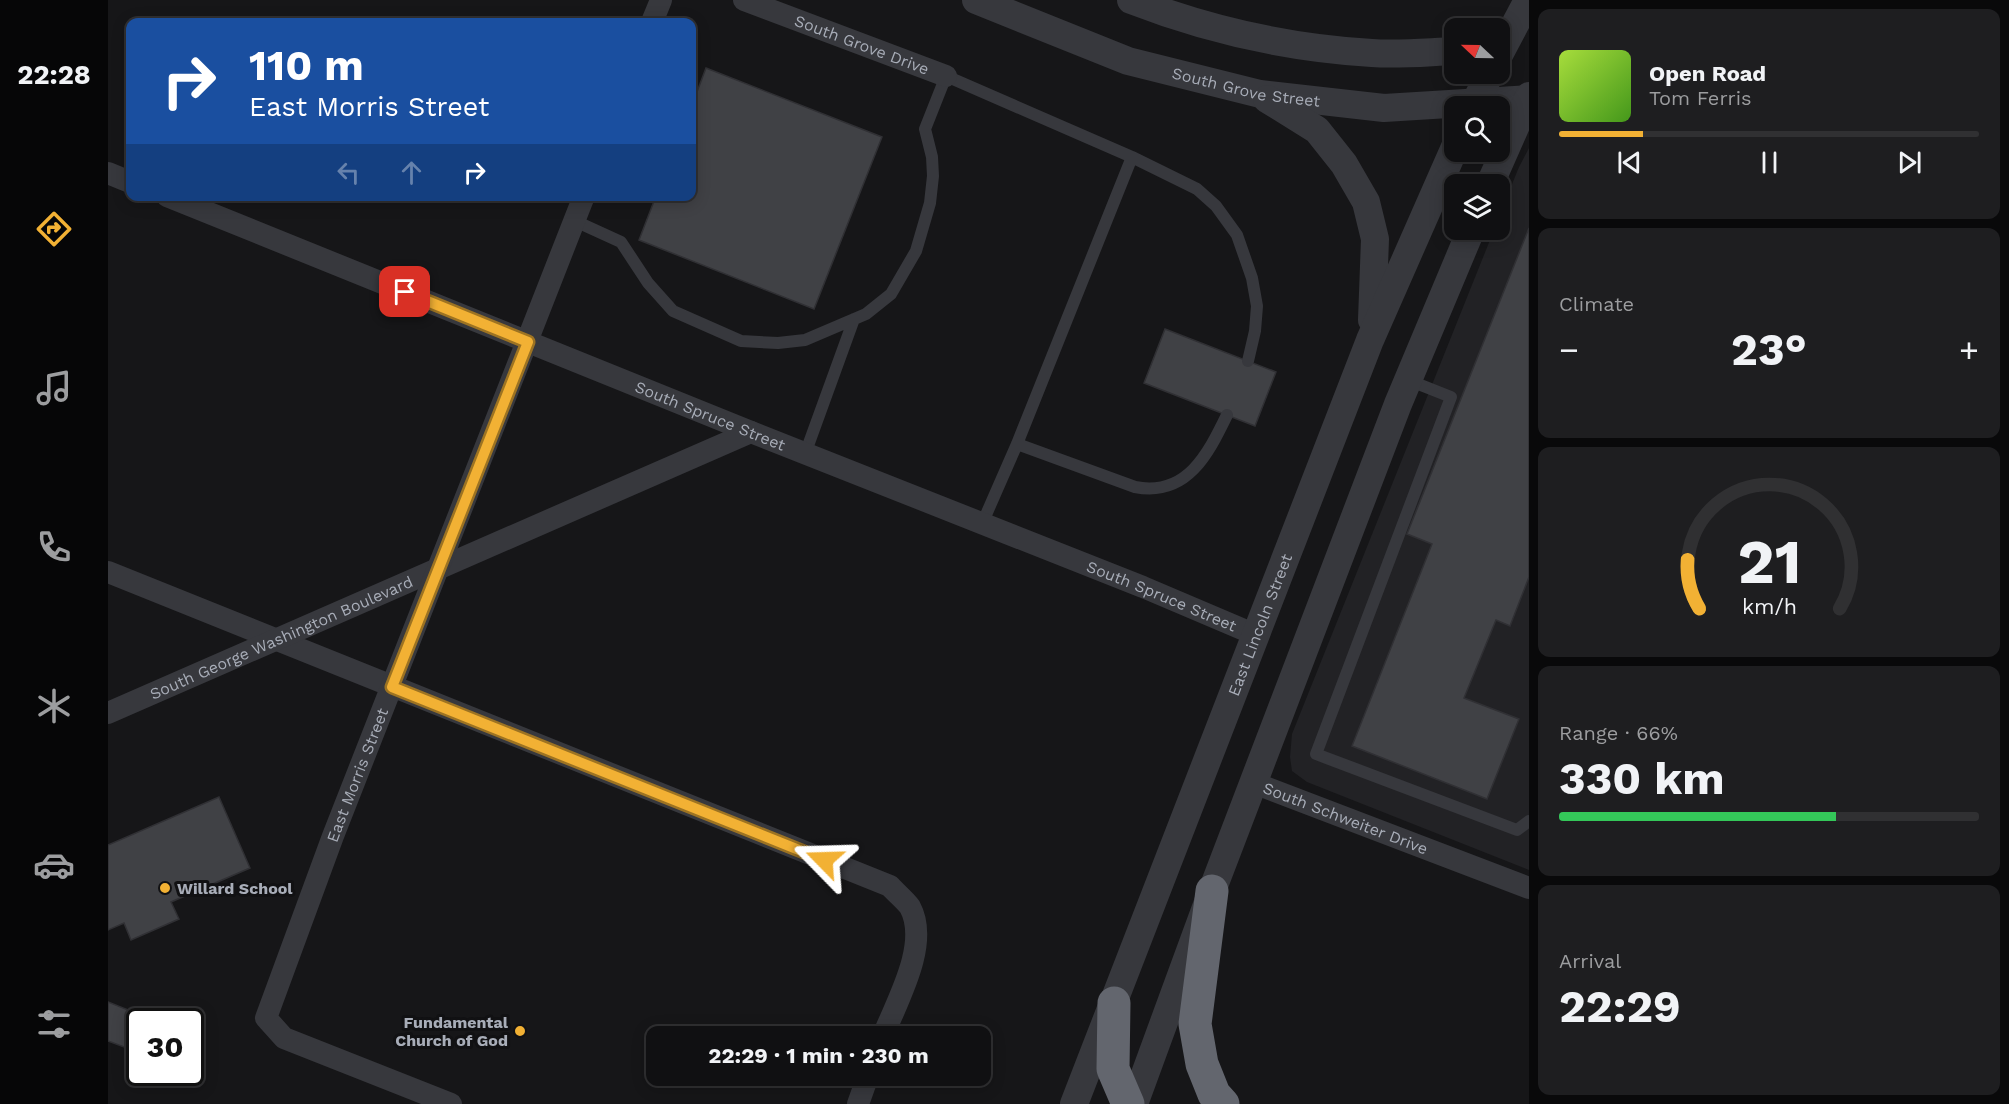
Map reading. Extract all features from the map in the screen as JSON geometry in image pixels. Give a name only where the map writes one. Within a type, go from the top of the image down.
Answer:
[{"type":"highway","points":[[1212,891],[1195,1024],[1202,1064],[1214,1094],[1223,1104]]},
{"type":"highway","points":[[1114,1003],[1113,1069],[1128,1104]]},
{"type":"street","points":[[654,18],[661,0]]},
{"type":"street","name":"South Grove Drive","points":[[744,0],[946,76]]},
{"type":"street","name":"South Grove Street","points":[[976,0],[1128,60],[1260,94],[1384,108],[1444,106]]},
{"type":"street","points":[[1131,0],[1167,14],[1245,36],[1374,54],[1444,51]]},
{"type":"street","points":[[1510,43],[1528,0]]},
{"type":"street","points":[[1260,94],[1317,130],[1344,164],[1366,202],[1375,239],[1370,340]]},
{"type":"street","points":[[1494,174],[1528,98]]},
{"type":"street","name":"South Grove Street","points":[[1510,100],[1528,98]]},
{"type":"street","name":"East Lincoln Street","points":[[1074,1104],[1370,340],[1448,162]]},
{"type":"street","points":[[108,173],[126,180]]},
{"type":"street","name":"South Spruce Street","points":[[179,201],[805,454],[1143,587],[1256,635]]},
{"type":"street","name":"East Morris Street","points":[[451,1104],[284,1038],[266,1018],[333,836],[582,201]]},
{"type":"street","points":[[1134,1104],[1212,891],[1408,380],[1467,240]]},
{"type":"street","name":"South George Washington Boulevard","points":[[108,713],[751,432]]},
{"type":"street","points":[[108,572],[890,886],[910,907],[917,933],[916,955],[887,1026]]},
{"type":"street","name":"South Schweiter Drive","points":[[1254,783],[1529,888]]},
{"type":"street","points":[[858,1104],[864,1086]]},
{"type":"lane","points":[[575,221],[621,242],[648,283],[673,311],[741,341],[778,343],[805,340],[866,314],[891,294],[916,250],[930,203],[933,176],[932,158],[925,129],[946,76],[1132,157],[1197,189],[1216,206],[1237,235],[1252,278],[1257,306],[1255,331],[1248,361]]},
{"type":"lane","points":[[982,524],[1017,444],[1132,157]]},
{"type":"lane","points":[[805,454],[854,319]]},
{"type":"lane","points":[[1408,380],[1451,398],[1316,754],[1516,830],[1529,821]]},
{"type":"lane","points":[[1017,444],[1124,484],[1148,490],[1179,481],[1193,472],[1211,447],[1227,415]]},
{"type":"shaded area","points":[[1529,148],[1529,870],[1307,782],[1292,771],[1290,757],[1292,734],[1490,240],[1510,240],[1510,189]]},
{"type":"building","points":[[706,68],[882,137],[814,309],[639,240],[654,201],[696,201],[696,94]]},
{"type":"building","points":[[1529,228],[1529,577],[1510,626],[1496,620],[1464,698],[1519,719],[1487,799],[1352,746],[1432,544],[1407,534]]},
{"type":"building","points":[[1165,329],[1276,372],[1255,426],[1144,383]]},
{"type":"building","points":[[219,797],[250,868],[171,902],[179,919],[131,940],[124,923],[108,930],[108,845]]},
{"type":"building","points":[[108,1002],[126,1009],[126,1048],[108,1041]]},
{"type":"place","name":"Willard School","points":[[165,888]]},
{"type":"place","name":"Fundamental Church of God","points":[[520,1031]]},
{"type":"route","points":[[405,292],[528,342],[392,687],[824,860]]}]
